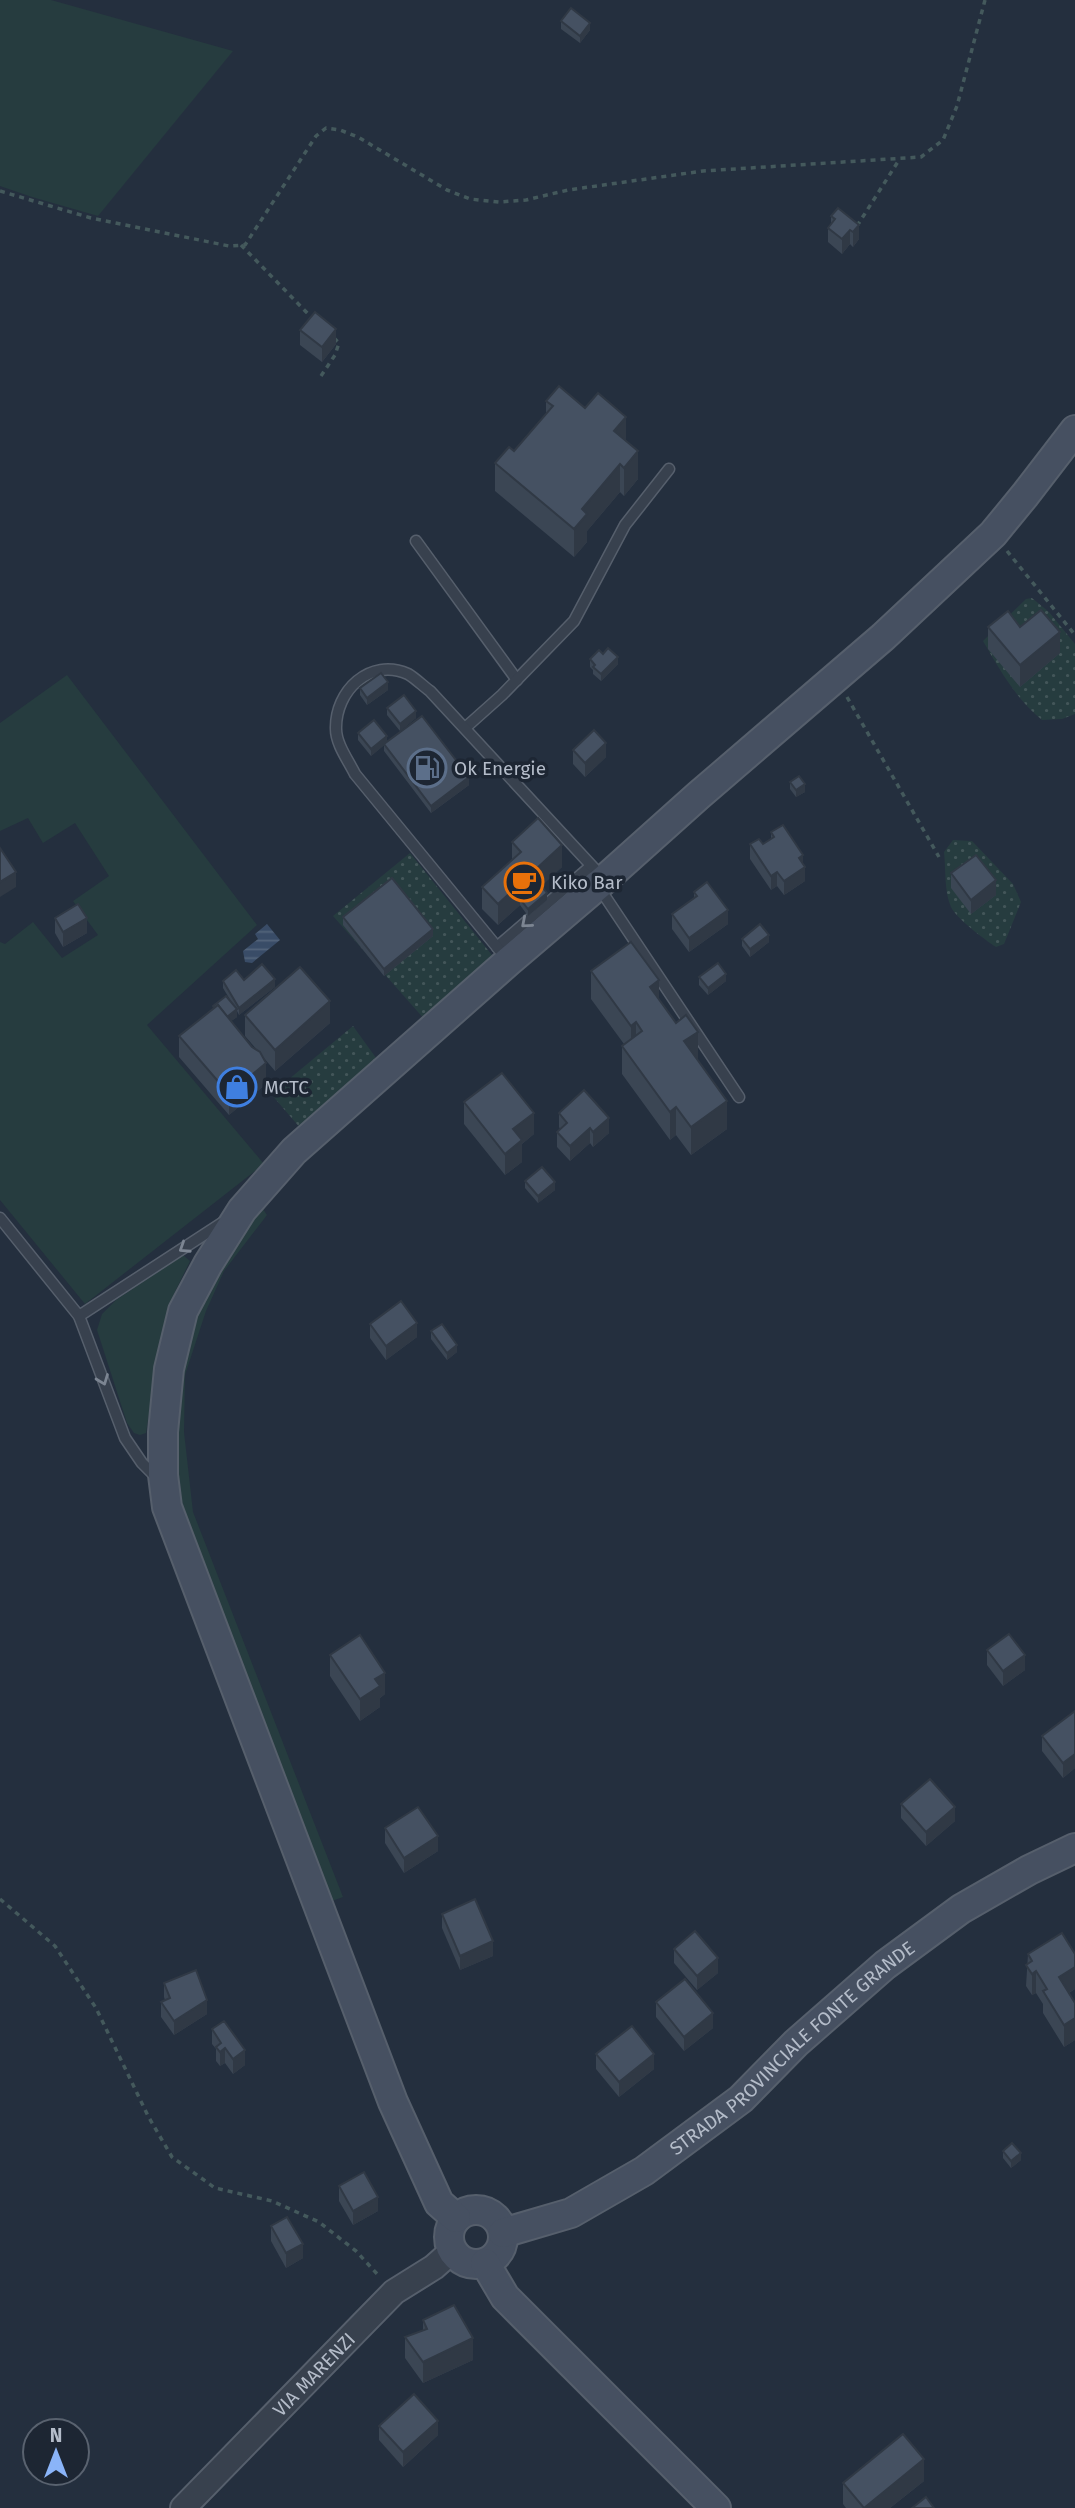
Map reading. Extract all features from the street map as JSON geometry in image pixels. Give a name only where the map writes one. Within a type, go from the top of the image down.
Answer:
[{"type":"main road","points":[[456,2218],[439,2203],[388,2091],[167,1507],[163,1475],[163,1432],[169,1369],[183,1311],[208,1264],[242,1210],[294,1152],[503,954],[699,795],[883,637],[993,534],[1075,430]]},
{"type":"main road","name":"STRADA PROVINCIALE FONTE GRANDE","points":[[503,2233],[571,2213],[644,2171],[741,2099],[796,2043],[885,1965],[961,1909],[1075,1847]]},
{"type":"main road","points":[[472,2210],[488,2213],[495,2218],[503,2233],[499,2251],[485,2263],[467,2263],[452,2251],[449,2234],[456,2218],[472,2210]]},
{"type":"main road","points":[[485,2263],[505,2297],[716,2508]]},
{"type":"street","name":"VIA MARENZI","points":[[183,2508],[394,2292],[434,2267],[452,2251]]},
{"type":"lane","points":[[465,728],[517,680],[574,621],[625,525],[669,469]]},
{"type":"lane","points":[[415,541],[517,680]]},
{"type":"lane","points":[[503,954],[355,774],[341,748],[335,730],[339,706],[346,689],[363,676],[382,670],[408,674],[429,691],[465,728],[598,877],[739,1097]]},
{"type":"lane","points":[[79,1316],[242,1210]]},
{"type":"lane","points":[[0,1218],[79,1316],[125,1438],[142,1464],[154,1475],[163,1475]]},
{"type":"path","points":[[0,191],[91,218],[229,246],[245,245],[316,136],[326,128],[340,130],[358,138],[447,190],[470,199],[499,202],[703,171],[920,157],[943,140],[957,106],[985,0]]},
{"type":"path","points":[[854,230],[899,160]]},
{"type":"path","points":[[241,245],[315,320]]},
{"type":"path","points":[[321,376],[335,355],[339,343],[327,332]]},
{"type":"path","points":[[993,534],[1075,635]]},
{"type":"path","points":[[833,680],[843,690],[939,857]]},
{"type":"path","points":[[0,1899],[54,1947],[96,2008],[148,2116],[172,2157],[215,2188],[272,2202],[319,2222],[356,2251],[394,2292]]},
{"type":"green space","points":[[0,0],[51,0],[233,51],[98,216],[0,186]]},
{"type":"green space","points":[[1032,598],[1049,612],[1075,644],[1075,714],[1062,719],[1042,720],[1033,712],[1009,684],[983,641],[1026,599]]},
{"type":"green space","points":[[67,675],[257,925],[147,1025],[264,1164],[85,1304],[0,1200],[0,942],[5,944],[33,922],[62,958],[98,935],[73,901],[109,876],[75,823],[43,843],[28,818],[0,831],[0,723]]},
{"type":"green space","points":[[953,840],[972,841],[1013,884],[1021,902],[1004,944],[996,947],[991,944],[965,923],[951,907],[946,887],[944,852]]},
{"type":"green space","points":[[410,853],[496,960],[426,1021],[333,916]]},
{"type":"green space","points":[[353,1026],[379,1062],[302,1130],[271,1094]]},
{"type":"green space","points":[[261,1206],[267,1215],[224,1271],[206,1311],[185,1375],[184,1432],[193,1512],[343,1897],[329,1902],[189,1535],[175,1460],[176,1395],[190,1330],[215,1268]]},
{"type":"green space","points":[[183,1255],[190,1261],[174,1294],[161,1338],[146,1433],[140,1435],[134,1433],[127,1423],[97,1330],[102,1314],[116,1300]]},
{"type":"water","points":[[267,924],[280,940],[252,963],[245,962],[243,951],[258,939],[255,934]]},
{"type":"building","points":[[571,8],[590,23],[580,36],[561,21]]},
{"type":"building","points":[[838,208],[859,225],[842,239],[828,228],[835,219],[831,216]]},
{"type":"building","points":[[315,312],[336,329],[322,347],[300,330]]},
{"type":"building","points":[[559,386],[585,408],[598,393],[626,417],[614,431],[638,451],[624,468],[620,464],[582,509],[587,514],[574,529],[495,463],[509,447],[514,451],[553,406],[546,401]]},
{"type":"building","points":[[1041,610],[1060,632],[1020,665],[988,627],[1008,611],[1020,627]]},
{"type":"building","points":[[608,648],[618,657],[601,674],[593,667],[595,665],[590,659],[599,650],[603,654]]},
{"type":"building","points":[[381,673],[388,682],[367,698],[360,688]]},
{"type":"building","points":[[404,695],[416,711],[400,724],[387,708]]},
{"type":"building","points":[[422,716],[469,777],[431,806],[384,744]]},
{"type":"building","points":[[374,720],[387,736],[371,749],[358,733]]},
{"type":"building","points":[[594,730],[606,743],[585,763],[573,750]]},
{"type":"building","points":[[799,776],[805,784],[796,790],[790,782]]},
{"type":"building","points":[[538,818],[562,845],[498,904],[482,887],[521,852],[512,842]]},
{"type":"building","points":[[783,825],[803,855],[799,858],[805,867],[784,881],[777,872],[771,876],[750,844],[759,839],[763,844],[774,837],[771,832]]},
{"type":"building","points":[[0,848],[16,872],[0,882]]},
{"type":"building","points":[[976,855],[996,880],[971,900],[951,873]]},
{"type":"building","points":[[392,878],[433,929],[384,969],[343,917]]},
{"type":"building","points":[[707,882],[728,910],[689,938],[672,914],[697,896],[694,892]]},
{"type":"building","points":[[539,883],[547,893],[528,909],[520,899]]},
{"type":"building","points":[[78,904],[87,918],[63,932],[55,918]]},
{"type":"building","points":[[760,924],[769,935],[750,949],[742,939]]},
{"type":"building","points":[[631,942],[659,980],[650,987],[676,1023],[686,1015],[698,1032],[684,1041],[727,1101],[691,1127],[676,1107],[670,1112],[622,1046],[642,1031],[636,1022],[631,1026],[591,971]]},
{"type":"building","points":[[718,963],[726,974],[708,988],[699,977]]},
{"type":"building","points":[[262,964],[275,979],[239,1008],[223,981],[236,970],[244,980]]},
{"type":"building","points":[[300,967],[330,1001],[275,1050],[245,1015]]},
{"type":"building","points":[[226,996],[237,1009],[227,1017],[218,1005],[214,1008],[213,1006]]},
{"type":"building","points":[[218,1005],[252,1047],[260,1052],[266,1063],[229,1094],[179,1036]]},
{"type":"building","points":[[502,1073],[534,1113],[513,1129],[522,1140],[505,1154],[464,1102]]},
{"type":"building","points":[[584,1090],[609,1118],[593,1132],[590,1128],[570,1146],[557,1132],[567,1123],[559,1113]]},
{"type":"building","points":[[542,1167],[555,1182],[538,1196],[525,1181]]},
{"type":"building","points":[[401,1301],[417,1323],[386,1346],[370,1324]]},
{"type":"building","points":[[442,1324],[457,1345],[447,1353],[431,1331]]},
{"type":"building","points":[[1009,1634],[1025,1655],[1003,1671],[987,1650]]},
{"type":"building","points":[[360,1635],[385,1673],[375,1679],[380,1686],[360,1699],[330,1655]]},
{"type":"building","points":[[1075,1711],[1075,1754],[1063,1763],[1042,1736]]},
{"type":"building","points":[[930,1779],[955,1807],[926,1832],[901,1804]]},
{"type":"building","points":[[418,1807],[438,1836],[404,1858],[385,1828]]},
{"type":"building","points":[[475,1899],[493,1941],[460,1956],[442,1914]]},
{"type":"building","points":[[695,1931],[718,1958],[697,1976],[674,1949]]},
{"type":"building","points":[[1062,1933],[1075,1954],[1075,1967],[1059,1977],[1075,2003],[1075,2018],[1064,2025],[1043,1991],[1047,1989],[1036,1971],[1032,1974],[1026,1965],[1032,1961],[1028,1954]]},
{"type":"building","points":[[196,1970],[207,2000],[174,2021],[161,2002],[170,1998],[164,1983]]},
{"type":"building","points":[[685,1979],[713,2013],[684,2037],[656,2002]]},
{"type":"building","points":[[224,2021],[245,2050],[233,2059],[225,2048],[220,2052],[216,2047],[221,2043],[212,2029]]},
{"type":"building","points":[[632,2026],[654,2054],[619,2082],[596,2054]]},
{"type":"building","points":[[1012,2143],[1021,2153],[1011,2161],[1003,2151]]},
{"type":"building","points":[[364,2172],[378,2197],[353,2211],[339,2186]]},
{"type":"building","points":[[287,2217],[303,2244],[286,2253],[271,2226]]},
{"type":"building","points":[[454,2305],[473,2338],[423,2362],[405,2337],[427,2329],[423,2320]]},
{"type":"building","points":[[414,2394],[438,2421],[403,2452],[379,2426]]},
{"type":"building","points":[[903,2434],[924,2459],[864,2508],[843,2483]]},
{"type":"building","points":[[926,2497],[934,2508],[912,2508]]},
{"type":"place","name":"Ok Energie","points":[[427,768]]},
{"type":"place","name":"Kiko Bar","points":[[524,882]]},
{"type":"place","name":"MCTC","points":[[237,1087]]}]
